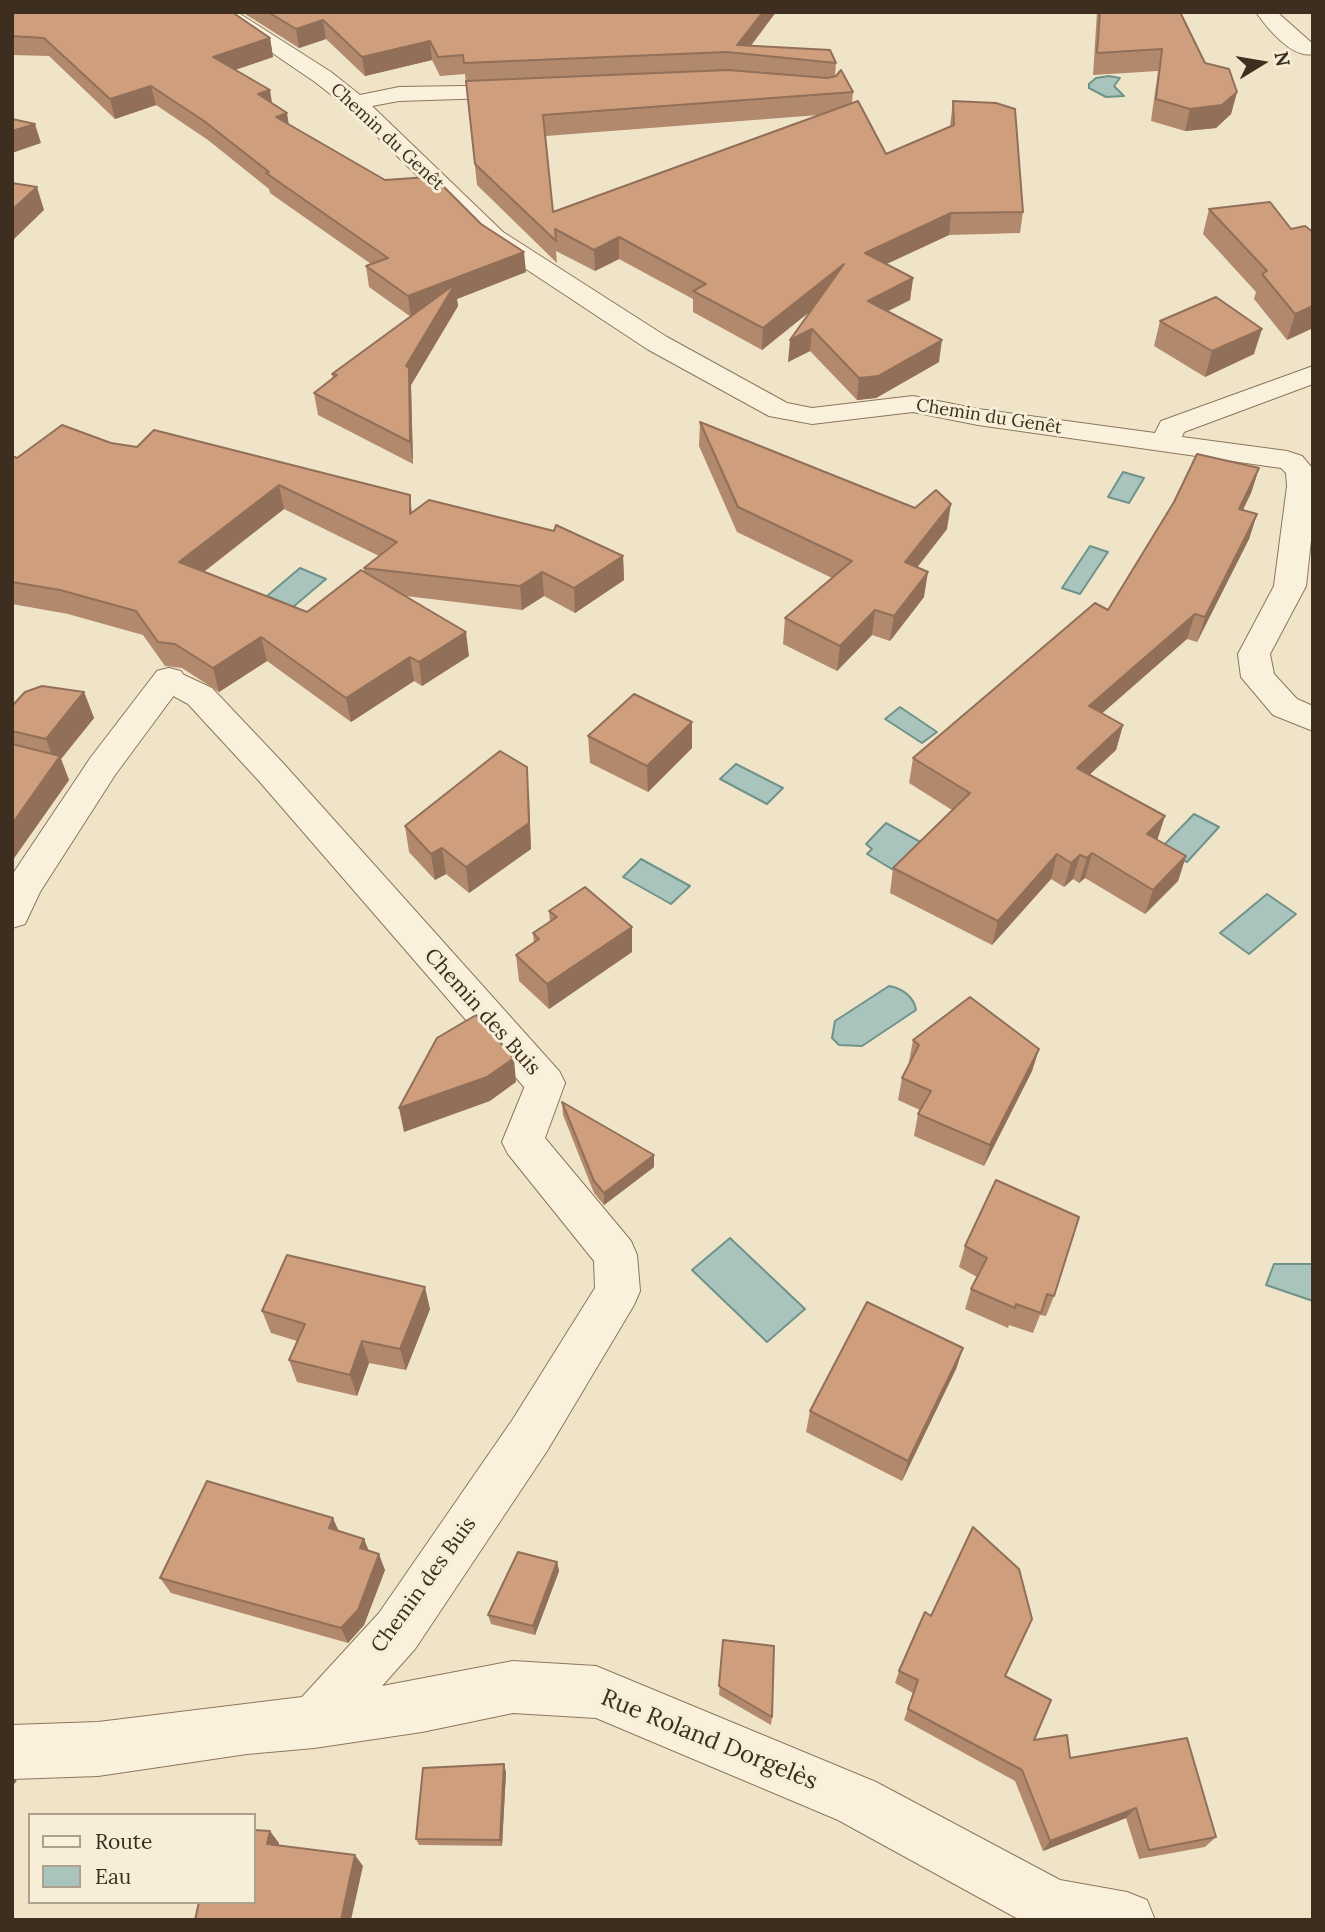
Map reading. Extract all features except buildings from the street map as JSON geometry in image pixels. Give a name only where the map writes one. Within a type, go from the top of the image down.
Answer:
[{"type":"street","name":"Chemin du Genêt","points":[[222,12],[323,78],[356,103],[494,237],[656,343],[779,410],[812,416],[913,404],[978,417],[1300,457],[1297,464],[1301,471],[1302,486],[1290,586],[1254,654],[1258,677],[1285,707],[1313,719]]},
{"type":"street","points":[[1266,12],[1277,26],[1306,49]]},
{"type":"street","points":[[356,103],[398,94],[535,90]]},
{"type":"street","points":[[1166,442],[1171,427],[1313,374]]},
{"type":"street","name":"Chemin des Buis","points":[[12,914],[23,888],[103,766],[169,679],[200,696],[271,772],[545,1083],[523,1142],[615,1255],[618,1291],[530,1435],[397,1631],[314,1722]]},
{"type":"street","name":"Rue Roland Dorgelès","points":[[12,1752],[98,1749],[247,1728],[314,1722],[422,1706],[513,1687],[596,1692],[857,1801],[1053,1907],[1128,1920]]},
{"type":"water","points":[[1096,78],[1120,78],[1114,86],[1124,96],[1106,97],[1089,88],[1089,84]]},
{"type":"water","points":[[1123,472],[1144,478],[1129,503],[1108,497]]},
{"type":"water","points":[[1090,546],[1108,552],[1080,594],[1062,588]]},
{"type":"water","points":[[300,568],[326,579],[293,607],[267,596]]},
{"type":"water","points":[[900,707],[937,732],[922,743],[885,719]]},
{"type":"water","points":[[736,764],[783,788],[767,804],[720,779]]},
{"type":"water","points":[[1194,814],[1219,827],[1187,862],[1161,848]]},
{"type":"water","points":[[886,823],[944,855],[900,874],[867,854],[872,849],[866,844]]},
{"type":"water","points":[[641,859],[690,886],[671,904],[623,877]]},
{"type":"water","points":[[1267,894],[1296,914],[1249,954],[1220,933]]},
{"type":"water","points":[[889,986],[907,994],[916,1010],[862,1046],[839,1045],[832,1038],[835,1021]]},
{"type":"water","points":[[730,1238],[805,1309],[767,1342],[692,1270]]},
{"type":"water","points":[[1274,1264],[1313,1264],[1313,1301],[1266,1285]]}]
